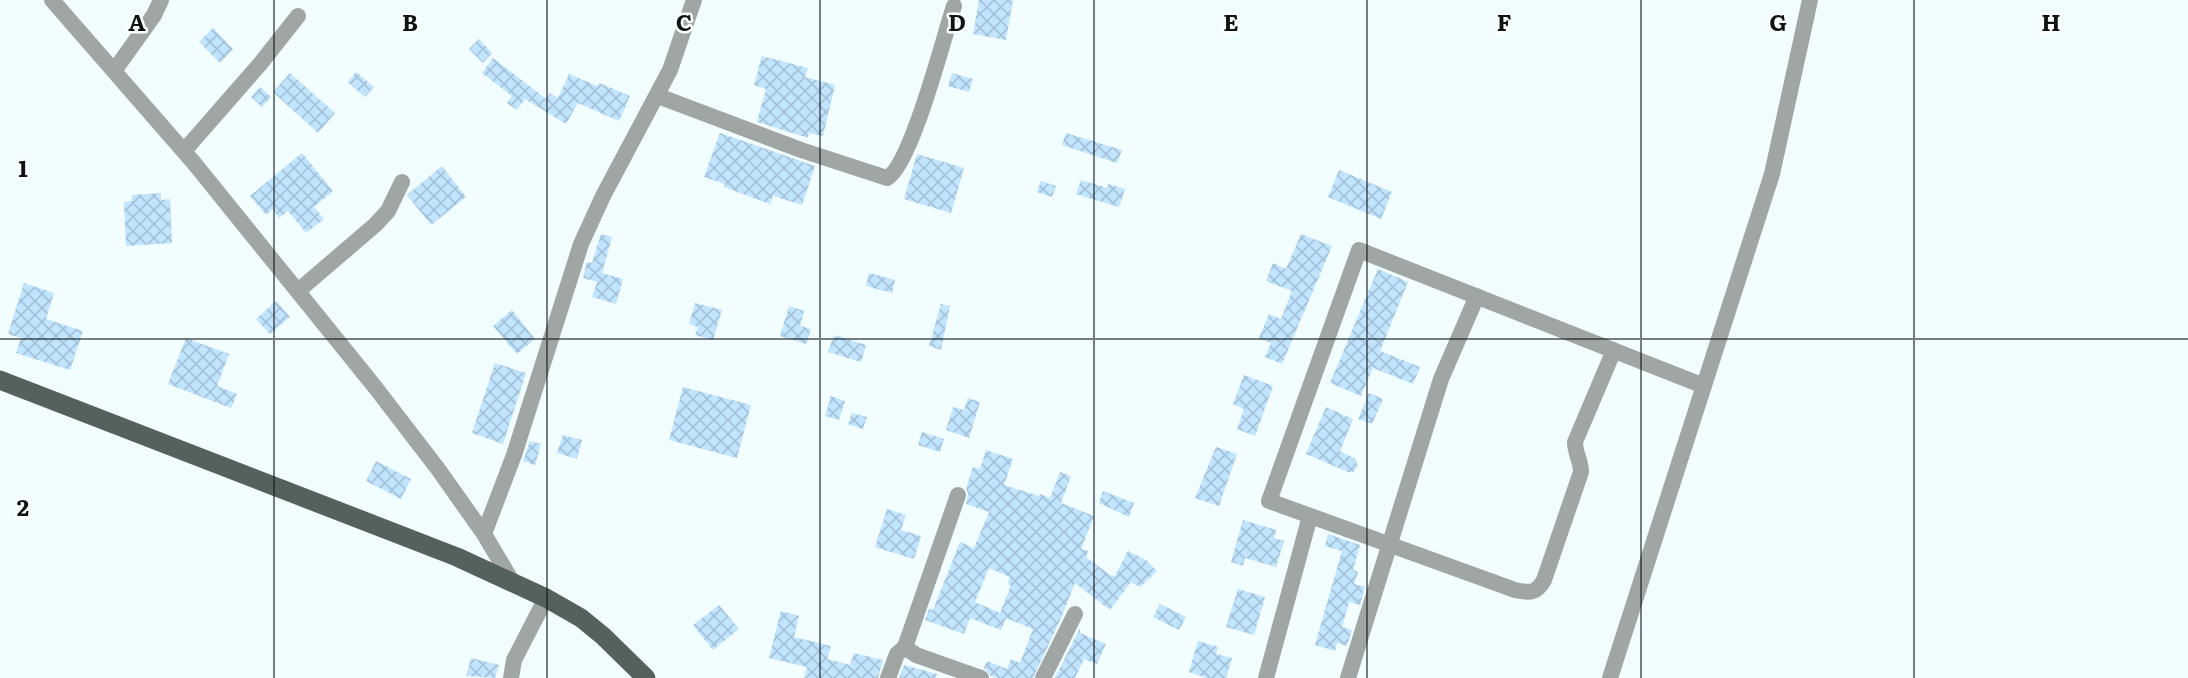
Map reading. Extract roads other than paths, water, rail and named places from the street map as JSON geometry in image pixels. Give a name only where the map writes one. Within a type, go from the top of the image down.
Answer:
[{"type":"main road","points":[[0,380],[444,552],[546,598],[581,618],[646,678]]},
{"type":"street","points":[[52,0],[184,151],[383,397],[484,534],[513,583]]},
{"type":"street","points":[[114,71],[154,15],[161,0]]},
{"type":"street","points":[[484,534],[514,455],[582,243],[603,196],[670,70],[694,0]]},
{"type":"street","points":[[1610,678],[1772,174],[1810,0]]},
{"type":"street","points":[[658,96],[801,150],[887,177],[894,174],[899,167],[918,121],[954,5]]},
{"type":"street","points":[[184,151],[299,16]]},
{"type":"street","points":[[298,291],[375,225],[388,211],[402,182]]},
{"type":"street","points":[[1614,350],[1575,442],[1581,472],[1544,580],[1538,590],[1532,593],[1515,590],[1269,501],[1359,250],[1614,350],[1704,386]]},
{"type":"street","points":[[1348,678],[1441,379],[1477,296]]},
{"type":"street","points":[[888,678],[897,654],[905,647],[958,495]]},
{"type":"street","points":[[1266,678],[1310,516]]},
{"type":"street","points":[[511,678],[514,660],[546,598]]},
{"type":"street","points":[[1043,678],[1075,614]]},
{"type":"street","points":[[905,647],[916,655],[981,678]]}]
